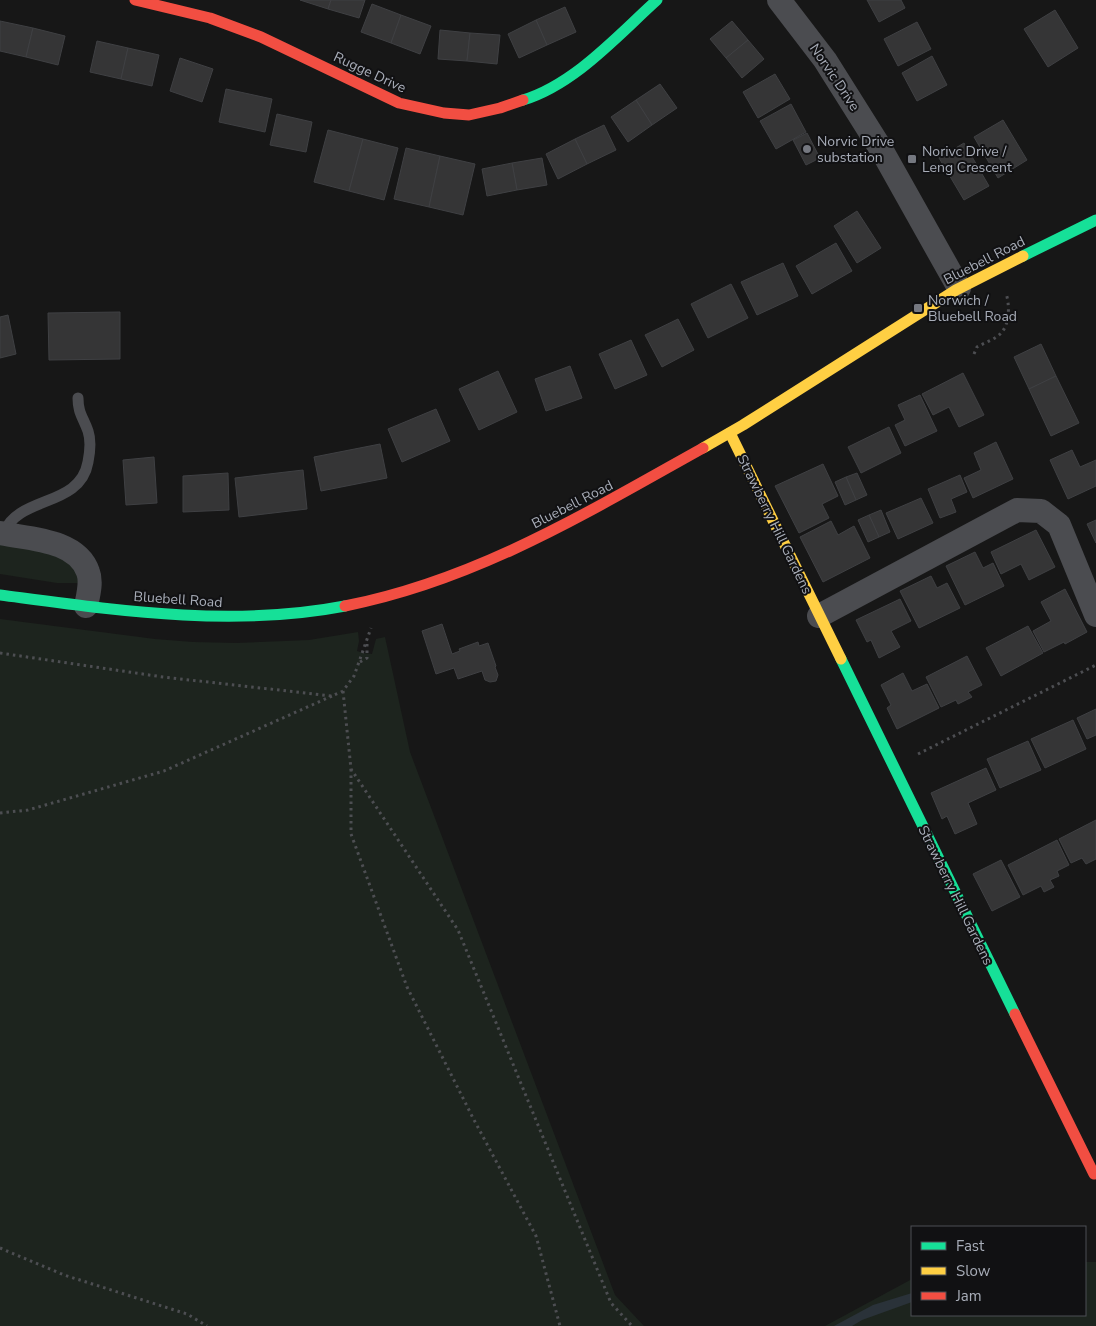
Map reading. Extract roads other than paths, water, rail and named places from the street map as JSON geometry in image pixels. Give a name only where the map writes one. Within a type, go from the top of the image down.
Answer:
[{"type":"street","name":"Rugge Drive","points":[[135,0],[210,18],[261,37],[399,103],[444,114],[469,115],[500,108],[534,97],[559,84],[585,65],[657,0]]},
{"type":"street","name":"Norvic Drive","points":[[779,0],[825,60],[881,149],[959,288]]},
{"type":"street","name":"Bluebell Road","points":[[0,595],[86,606],[223,617],[284,615],[367,602],[413,589],[487,562],[555,531],[624,494],[730,433],[959,288],[1096,220]]},
{"type":"street","name":"Strawberry Hill Gardens","points":[[730,433],[1094,1174]]},
{"type":"street","points":[[819,616],[1016,510],[1041,511],[1059,525],[1096,615]]},
{"type":"street","points":[[2,533],[59,545],[72,552],[89,572],[90,586],[86,606]]},
{"type":"lane","points":[[2,533],[7,525],[19,515],[73,489],[82,479],[88,463],[90,446],[88,431],[78,409],[78,398]]},
{"type":"place","name":"Norvic Drive substation","points":[[807,149]]},
{"type":"place","name":"Norivc Drive / Leng Crescent","points":[[912,159]]},
{"type":"place","name":"Norwich / Bluebell Road","points":[[918,308]]}]
